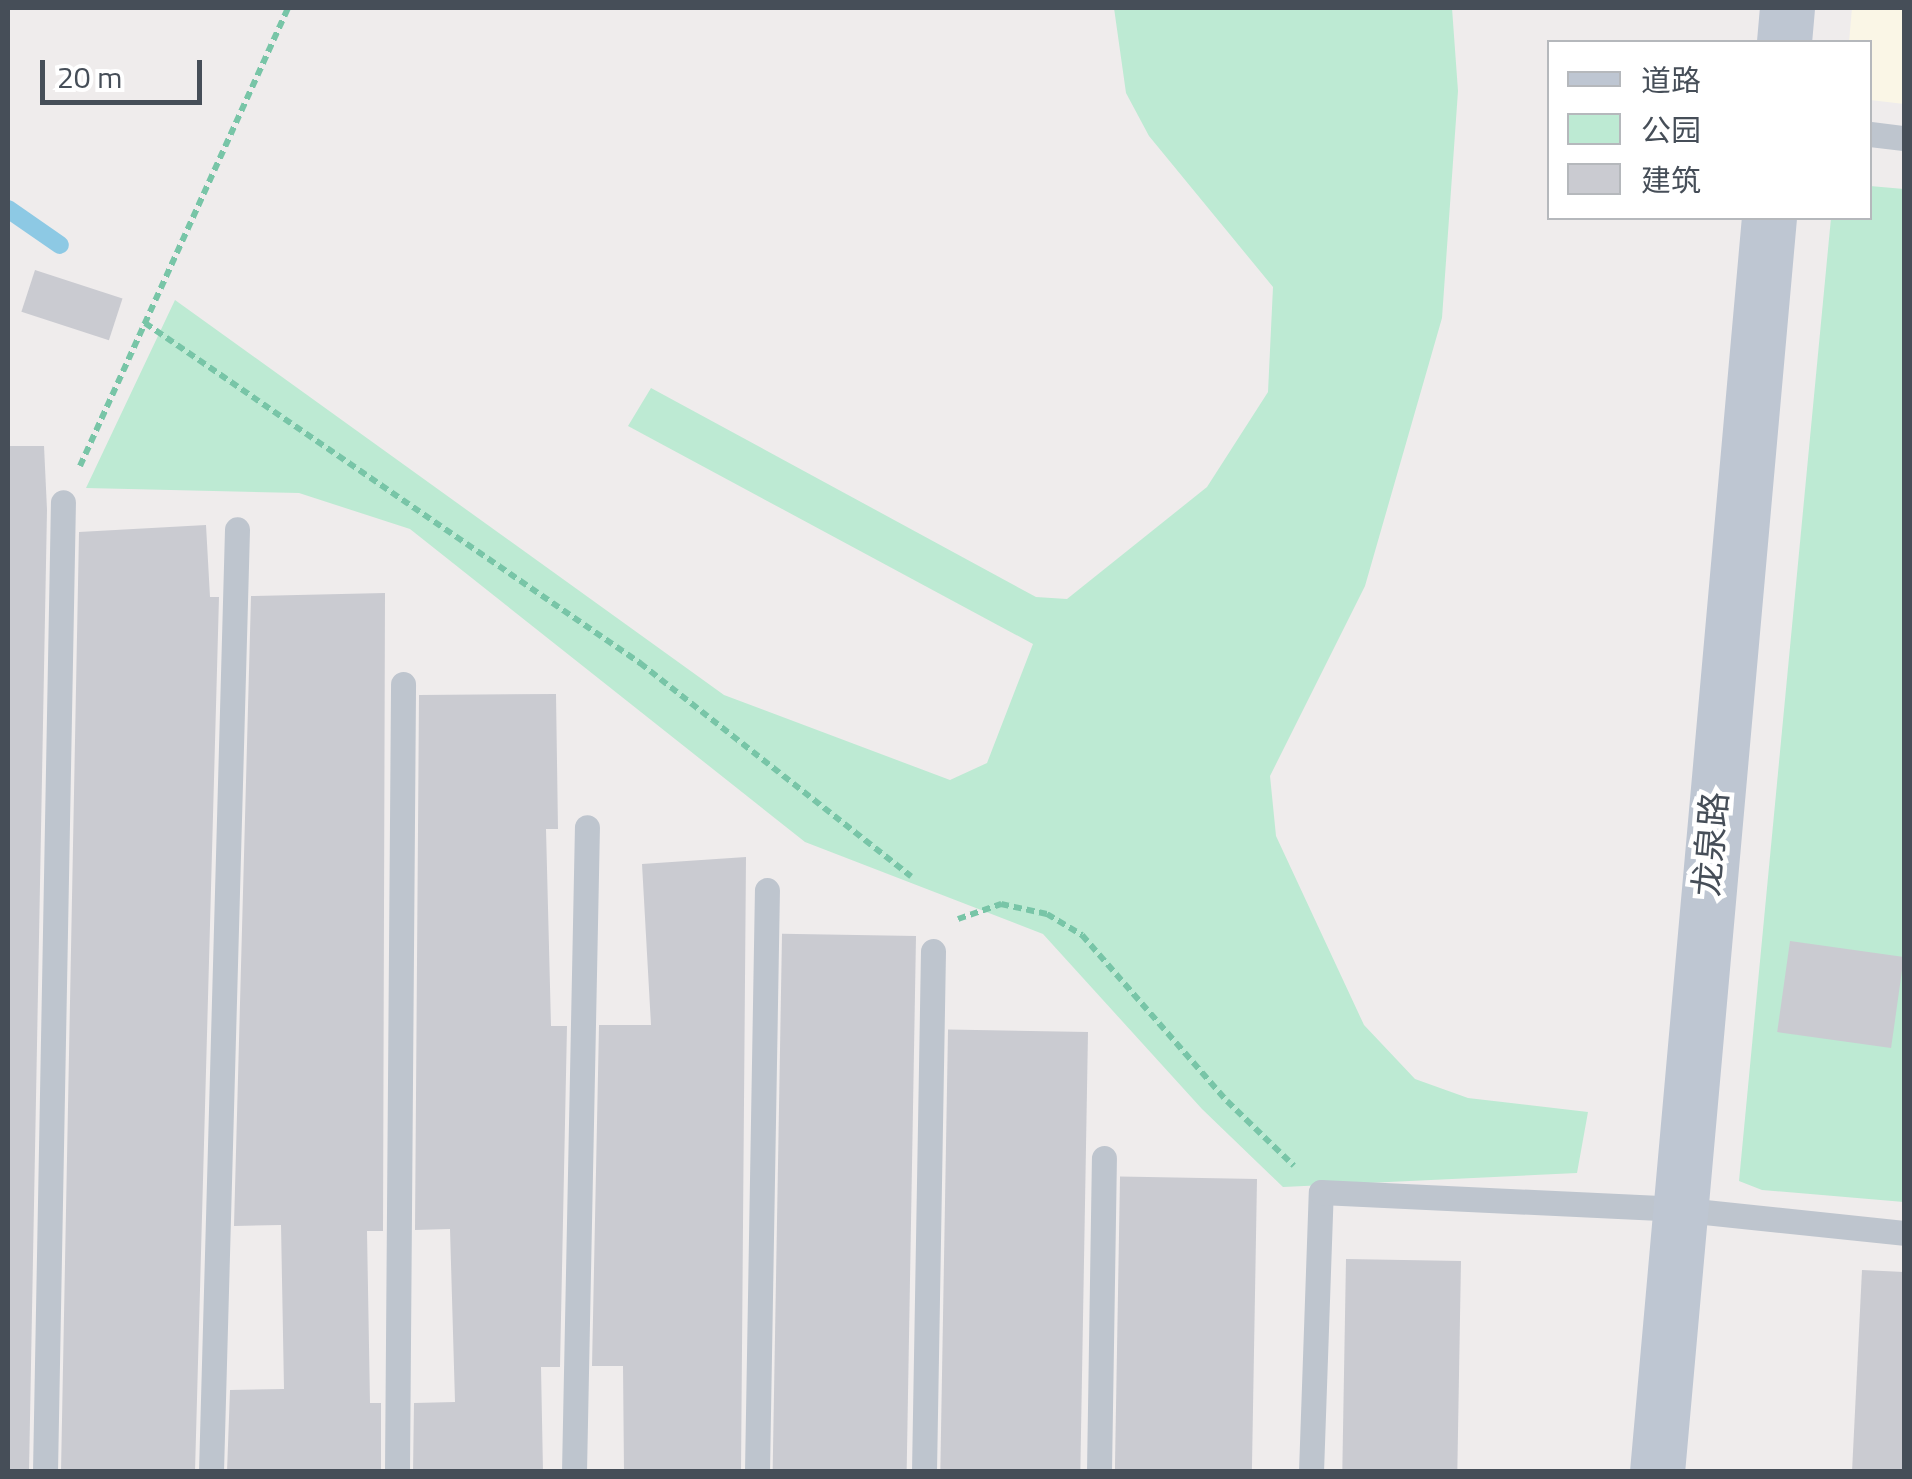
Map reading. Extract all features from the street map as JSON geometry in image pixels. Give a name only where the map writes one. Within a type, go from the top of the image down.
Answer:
[{"type":"street","points":[[1784,40],[1787,8]]},
{"type":"street","name":"龙泉路","points":[[1658,1472],[1676,1209],[1769,220]]},
{"type":"lane","points":[[1872,134],[1904,138]]},
{"type":"lane","points":[[45,1472],[64,502]]},
{"type":"lane","points":[[211,1472],[238,529]]},
{"type":"lane","points":[[397,1472],[402,684]]},
{"type":"lane","points":[[574,1472],[587,827]]},
{"type":"lane","points":[[757,1472],[768,890]]},
{"type":"lane","points":[[924,1472],[933,951]]},
{"type":"lane","points":[[1099,1472],[1104,1158]]},
{"type":"lane","points":[[1312,1472],[1320,1192],[1676,1209],[1904,1233]]},
{"type":"path","points":[[64,502],[288,8]]},
{"type":"path","points":[[144,323],[640,664],[911,876]]},
{"type":"path","points":[[933,951],[961,917],[1001,904],[1047,914],[1070,928],[1227,1101],[1320,1192]]},
{"type":"shaded area","points":[[1852,8],[1904,8],[1904,104],[1872,100],[1872,40],[1849,40]]},
{"type":"green space","points":[[1114,8],[1452,8],[1458,91],[1442,318],[1365,586],[1270,776],[1276,836],[1364,1025],[1415,1079],[1468,1098],[1588,1112],[1577,1173],[1283,1187],[1202,1109],[1043,934],[805,842],[410,529],[299,493],[86,488],[175,300],[724,695],[950,780],[987,763],[1033,644],[628,426],[651,388],[1036,597],[1067,599],[1207,487],[1268,392],[1273,287],[1149,136],[1126,93]]},
{"type":"green space","points":[[1872,186],[1904,189],[1904,1202],[1762,1190],[1739,1181],[1831,220],[1872,220]]},
{"type":"building","points":[[35,270],[122,298],[109,340],[21,312]]},
{"type":"building","points":[[8,446],[44,446],[47,510],[29,1472],[8,1472]]},
{"type":"building","points":[[206,525],[210,597],[219,597],[195,1472],[61,1472],[79,532]]},
{"type":"building","points":[[385,593],[383,1231],[367,1231],[370,1403],[381,1403],[381,1472],[227,1472],[230,1390],[284,1389],[281,1225],[234,1226],[251,596]]},
{"type":"building","points":[[556,694],[558,829],[546,829],[551,1026],[567,1026],[560,1367],[541,1367],[543,1472],[413,1472],[414,1403],[455,1402],[450,1229],[415,1230],[419,695]]},
{"type":"building","points":[[746,857],[741,1472],[624,1472],[623,1366],[592,1366],[599,1025],[651,1025],[642,864]]},
{"type":"building","points":[[782,934],[916,936],[907,1472],[773,1470]]},
{"type":"building","points":[[1790,941],[1904,957],[1891,1048],[1777,1032]]},
{"type":"building","points":[[948,1030],[1088,1032],[1080,1472],[940,1469]]},
{"type":"building","points":[[1120,1177],[1257,1179],[1252,1472],[1115,1470]]},
{"type":"building","points":[[1346,1259],[1461,1261],[1457,1472],[1342,1472]]},
{"type":"building","points":[[1862,1270],[1904,1272],[1904,1472],[1852,1472]]},
{"type":"waterway","points":[[8,209],[60,245]]}]
